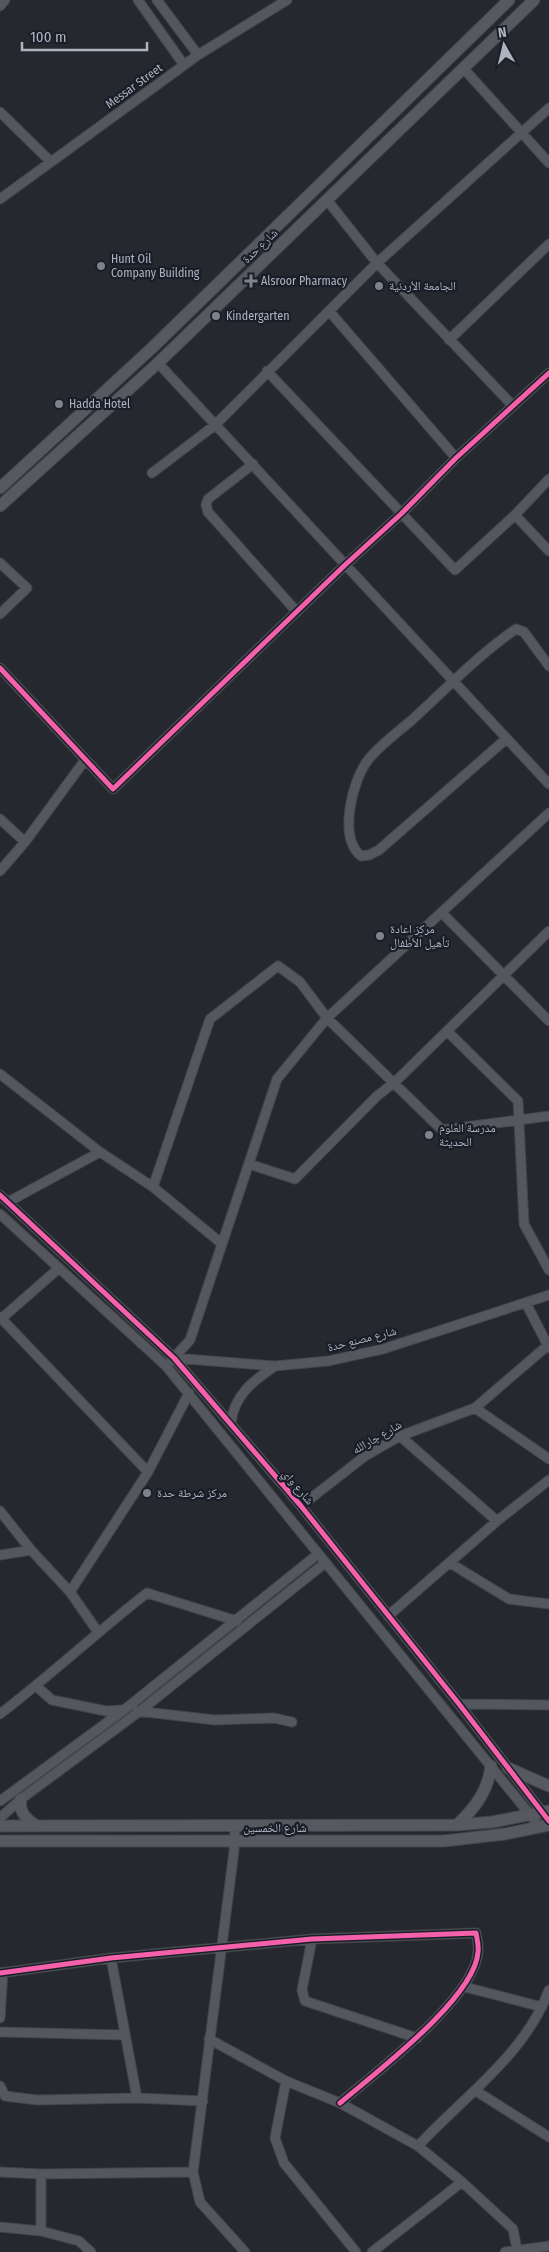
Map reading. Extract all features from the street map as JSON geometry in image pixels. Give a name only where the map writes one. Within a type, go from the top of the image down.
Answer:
[{"type":"main road","name":"شارع حدة","points":[[0,488],[153,347],[510,0]]},
{"type":"main road","name":"شارع حدة","points":[[0,506],[158,363],[534,0]]},
{"type":"main road","points":[[72,422],[81,432]]},
{"type":"main road","points":[[457,1825],[473,1810],[481,1798],[487,1786],[491,1766]]},
{"type":"main road","points":[[508,1768],[549,1786]]},
{"type":"main road","points":[[21,1799],[22,1813],[37,1826]]},
{"type":"main road","name":"شارع الخمسين","points":[[0,1826],[234,1827],[457,1825],[492,1822],[530,1814],[546,1819]]},
{"type":"main road","name":"شارع الخمسين","points":[[0,1841],[444,1841],[505,1834],[546,1819]]},
{"type":"street","points":[[0,6],[5,0]]},
{"type":"street","points":[[138,0],[184,65]]},
{"type":"street","points":[[157,0],[198,55]]},
{"type":"street","name":"Messar Street","points":[[0,199],[198,55],[287,0]]},
{"type":"street","points":[[464,69],[549,163]]},
{"type":"street","points":[[152,473],[214,424],[330,312],[377,263],[549,108]]},
{"type":"street","points":[[0,112],[51,162]]},
{"type":"street","points":[[327,200],[377,263],[513,406]]},
{"type":"street","points":[[449,340],[549,244]]},
{"type":"street","points":[[330,312],[456,458]]},
{"type":"street","points":[[158,363],[549,784]]},
{"type":"street","points":[[267,371],[455,570],[515,515],[549,479]]},
{"type":"street","points":[[0,668],[113,789],[345,565],[401,514],[456,458],[549,373]]},
{"type":"street","points":[[253,464],[208,499],[206,505],[208,512],[297,612]]},
{"type":"street","points":[[515,515],[549,551]]},
{"type":"street","points":[[0,563],[27,588],[0,614]]},
{"type":"street","points":[[506,739],[378,850],[369,855],[361,856],[354,850],[350,833],[352,796],[358,776],[369,759],[453,682],[516,629],[524,632],[549,666]]},
{"type":"street","points":[[0,871],[25,842],[85,760]]},
{"type":"street","points":[[166,1366],[190,1340],[277,1079],[327,1018],[549,813]]},
{"type":"street","points":[[0,819],[25,842]]},
{"type":"street","points":[[442,913],[549,1021]]},
{"type":"street","points":[[249,1164],[295,1179],[377,1096],[395,1082],[549,930]]},
{"type":"street","points":[[153,1187],[210,1019],[278,966],[300,982],[327,1018],[395,1082],[442,1130],[549,1116]]},
{"type":"street","points":[[447,1031],[518,1101],[524,1224],[549,1270]]},
{"type":"street","points":[[0,1074],[100,1152],[153,1187],[221,1243]]},
{"type":"street","points":[[8,1202],[100,1152]]},
{"type":"street","name":"شارع واي","points":[[0,1195],[174,1358],[231,1423],[301,1506],[459,1704],[546,1819]]},
{"type":"street","name":"شارع واي","points":[[0,1214],[166,1366],[530,1814]]},
{"type":"street","points":[[59,1268],[1,1317],[148,1472]]},
{"type":"street","name":"شارع مصنع حدة","points":[[174,1358],[275,1366],[328,1361],[383,1349],[549,1295]]},
{"type":"street","points":[[526,1303],[548,1347]]},
{"type":"street","name":"شارع جارالله","points":[[301,1506],[365,1456],[400,1436],[475,1408],[548,1347]]},
{"type":"street","points":[[231,1423],[233,1408],[244,1391],[257,1378],[275,1366]]},
{"type":"street","points":[[70,1592],[148,1472],[189,1393]]},
{"type":"street","points":[[475,1408],[549,1459]]},
{"type":"street","points":[[400,1436],[498,1521]]},
{"type":"street","points":[[388,1616],[498,1521],[549,1480]]},
{"type":"street","points":[[0,1511],[31,1550],[70,1592],[98,1632]]},
{"type":"street","points":[[0,1555],[31,1550]]},
{"type":"street","points":[[0,1801],[124,1710],[318,1554]]},
{"type":"street","points":[[0,1818],[21,1799],[140,1711],[325,1563]]},
{"type":"street","points":[[450,1563],[509,1599],[549,1604]]},
{"type":"street","points":[[0,1714],[147,1593],[237,1621]]},
{"type":"street","points":[[410,1666],[421,1657]]},
{"type":"street","points":[[36,1686],[52,1700],[106,1711],[140,1711],[215,1720],[274,1718],[292,1722]]},
{"type":"street","points":[[459,1704],[549,1705]]},
{"type":"street","points":[[234,1827],[235,1841],[193,2172],[200,2202],[245,2252]]},
{"type":"street","points":[[0,2018],[1,1973],[111,1958],[222,1946],[312,1939],[476,1933],[478,1953],[464,1987],[417,2038],[340,2103]]},
{"type":"street","points":[[312,1939],[302,1990],[304,2001],[417,2038]]},
{"type":"street","points":[[111,1958],[124,2034],[138,2098]]},
{"type":"street","points":[[464,1987],[542,2007]]},
{"type":"street","points":[[418,2146],[442,2120],[476,2091],[523,2037],[542,2007],[549,1990]]},
{"type":"street","points":[[0,2032],[124,2034]]},
{"type":"street","points":[[209,2039],[286,2081],[340,2103],[418,2146],[462,2182],[513,2229],[517,2250]]},
{"type":"street","points":[[286,2081],[275,2138],[284,2163],[356,2252]]},
{"type":"street","points":[[0,2086],[5,2096],[37,2100],[138,2098],[203,2101]]},
{"type":"street","points":[[476,2091],[548,2135]]},
{"type":"street","points":[[0,2172],[41,2174],[193,2172]]},
{"type":"street","points":[[40,2231],[41,2174]]},
{"type":"street","points":[[372,2252],[462,2182]]},
{"type":"street","points":[[0,2227],[40,2231],[79,2240],[90,2252]]},
{"type":"street","points":[[505,2252],[549,2246]]},
{"type":"cycle path","points":[[0,668],[113,789],[345,565],[401,514],[456,458],[549,373]]},
{"type":"cycle path","points":[[0,1195],[174,1358],[301,1506],[459,1704],[549,1821]]},
{"type":"cycle path","points":[[0,1973],[111,1958],[312,1939],[476,1933],[478,1952],[473,1970],[460,1991],[421,2034],[340,2103]]},
{"type":"place","name":"Hunt Oil Company Building","points":[[101,266]]},
{"type":"place","name":"Alsroor Pharmacy","points":[[251,281]]},
{"type":"place","name":"الجامعة الأردنية","points":[[379,286]]},
{"type":"place","name":"Kindergarten","points":[[216,316]]},
{"type":"place","name":"Hadda Hotel","points":[[59,404]]},
{"type":"place","name":"مركز اعادة تأهيل الأطفال","points":[[380,936]]},
{"type":"place","name":"مدرسة العلوم الحديثة","points":[[429,1135]]},
{"type":"place","name":"مركز شرطة حدة","points":[[147,1493]]}]
